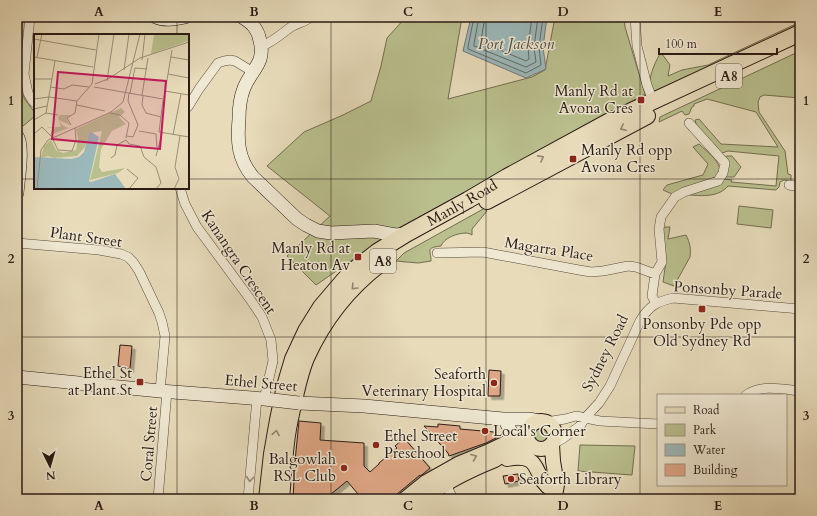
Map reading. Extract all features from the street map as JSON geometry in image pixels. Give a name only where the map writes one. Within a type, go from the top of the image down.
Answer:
[{"type":"highway","name":"Manly Road","points":[[281,499],[287,434],[297,384],[305,359],[317,335],[343,297],[365,275],[421,237],[569,156],[656,105],[800,33]]},
{"type":"highway","name":"Manly Road","points":[[267,499],[272,454],[278,420],[285,386],[293,359],[306,330],[321,307],[354,270],[377,252],[406,234],[602,126],[699,90],[800,43]]},
{"type":"main road","points":[[543,422],[552,426],[554,430],[555,437],[552,444],[557,486],[554,495],[544,466],[534,448],[528,442],[528,430],[534,423],[543,422]]},
{"type":"main road","points":[[424,499],[434,491],[458,464],[527,434]]},
{"type":"main road","points":[[405,499],[426,482],[462,475],[499,457],[518,450],[534,448],[540,450],[552,444]]},
{"type":"main road","points":[[495,460],[518,457],[531,460],[535,464],[546,486],[554,495]]},
{"type":"street","points":[[17,25],[18,17]]},
{"type":"street","points":[[30,17],[24,74],[28,94],[34,102]]},
{"type":"street","points":[[156,17],[167,19],[185,17]]},
{"type":"street","points":[[242,17],[251,22],[256,28],[260,36],[262,46],[262,55],[260,60],[244,88],[239,116],[239,148],[248,171],[297,219],[312,228],[325,233],[374,231],[395,235],[406,234]]},
{"type":"street","points":[[262,46],[270,43],[293,26],[311,17]]},
{"type":"street","points":[[635,17],[637,46],[647,85],[656,105]]},
{"type":"street","points":[[189,105],[218,63],[230,60],[236,61],[253,72]]},
{"type":"street","points":[[656,304],[652,296],[655,274],[662,262],[659,229],[662,217],[675,197],[684,192],[718,182],[723,173],[724,163],[689,123]]},
{"type":"street","points":[[17,136],[19,138],[20,155],[17,193]]},
{"type":"street","points":[[789,185],[800,186]]},
{"type":"street","name":"Kanangra Crescent","points":[[180,189],[185,204],[197,227],[262,317],[271,340],[273,361],[248,499]]},
{"type":"street","points":[[374,231],[379,237],[380,241],[380,247],[377,252]]},
{"type":"street","name":"Plant Street","points":[[17,243],[99,250],[121,254],[128,257],[133,262],[139,271],[162,322],[165,336],[164,391]]},
{"type":"street","name":"Magarra Place","points":[[437,253],[483,252],[591,272],[628,266],[636,267],[655,274]]},
{"type":"street","name":"Ponsonby Parade","points":[[656,304],[673,298],[800,309]]},
{"type":"street","name":"Sydney Road","points":[[552,444],[562,439],[580,426],[585,418],[599,403],[610,386],[640,321],[646,311],[656,304]]},
{"type":"street","name":"Ethel Street","points":[[17,377],[300,403],[338,404],[505,420],[530,419],[543,422]]},
{"type":"street","points":[[747,394],[762,388],[800,391]]},
{"type":"street","name":"Coral Street","points":[[158,499],[164,391]]},
{"type":"street","points":[[543,422],[576,416],[600,421],[657,424]]},
{"type":"street","points":[[505,420],[511,432],[508,442]]},
{"type":"street","name":"Ethel Street","points":[[505,420],[518,426],[527,434]]},
{"type":"street","points":[[444,479],[452,499]]},
{"type":"green space","points":[[22,17],[26,17],[22,63],[24,98],[34,112],[34,117],[23,126],[17,121],[17,39],[21,31]]},
{"type":"green space","points":[[406,17],[462,17],[448,99],[532,77],[545,70],[555,17],[624,17],[625,27],[645,94],[399,228],[316,285],[287,256],[330,216],[267,166],[304,132],[371,101],[387,38]]},
{"type":"green space","points":[[800,22],[800,27],[655,95],[650,80],[655,62],[661,53],[670,65],[668,76],[682,70],[708,65]]},
{"type":"green space","points":[[800,51],[800,98],[764,95],[760,97],[758,102],[759,112],[785,151],[788,174],[791,175],[791,181],[784,180],[780,182],[779,187],[776,190],[728,186],[724,190],[715,194],[690,195],[723,179],[732,180],[731,182],[776,186],[779,156],[728,151],[722,153],[697,128],[695,120],[699,119],[721,144],[778,147],[756,112],[707,99],[694,104],[689,114],[685,115],[682,111],[659,122],[660,117]]},
{"type":"green space","points":[[699,144],[719,165],[720,169],[716,179],[672,194],[663,190],[667,185],[703,175],[708,164],[693,147]]},
{"type":"green space","points":[[732,156],[741,167],[734,177],[726,177],[724,157]]},
{"type":"green space","points":[[739,206],[773,210],[771,228],[737,224]]},
{"type":"green space","points":[[485,208],[487,211],[472,229],[472,235],[466,233],[448,238],[441,246],[430,250],[431,261],[418,263],[396,261],[404,253]]},
{"type":"green space","points":[[665,227],[670,227],[668,239],[686,235],[690,246],[690,257],[674,286],[663,282],[666,261],[663,229]]},
{"type":"green space","points":[[541,429],[548,434],[549,437],[544,444],[541,445],[534,440],[533,437],[538,430]]},
{"type":"green space","points":[[580,445],[635,446],[632,475],[578,471]]},
{"type":"water","name":"Port Jackson","points":[[471,17],[547,17],[543,47],[546,69],[526,78],[463,51]]},
{"type":"building","points":[[120,345],[132,346],[130,369],[118,366]]},
{"type":"building","name":"Seaforth Veterinary Hospital","points":[[489,370],[501,371],[500,396],[488,396]]},
{"type":"building","points":[[299,421],[321,423],[320,440],[364,443],[364,466],[370,472],[397,448],[395,446],[404,438],[430,468],[391,499],[353,499],[358,494],[347,481],[325,499],[293,499]]},
{"type":"building","points":[[438,424],[460,426],[460,429],[494,432],[496,438],[449,456],[424,426],[438,427]]},
{"type":"building","name":"Seaforth Library","points":[[518,474],[519,481],[505,484],[503,476]]},
{"type":"place","name":"Manly Rd at Avona Cres","points":[[641,100]]},
{"type":"place","name":"Manly Rd opp Avona Cres","points":[[573,159]]},
{"type":"place","name":"Manly Rd at Heaton Av","points":[[358,257]]},
{"type":"place","name":"Ponsonby Pde opp Old Sydney Rd","points":[[702,309]]},
{"type":"place","name":"Ethel St at Plant St","points":[[140,382]]},
{"type":"place","name":"Seaforth Veterinary Hospital","points":[[494,383]]},
{"type":"place","name":"Local's Corner","points":[[485,431]]},
{"type":"place","name":"Ethel Street Preschool","points":[[376,445]]},
{"type":"place","name":"Balgowlah RSL Club","points":[[344,468]]},
{"type":"place","name":"Seaforth Library","points":[[511,479]]}]
